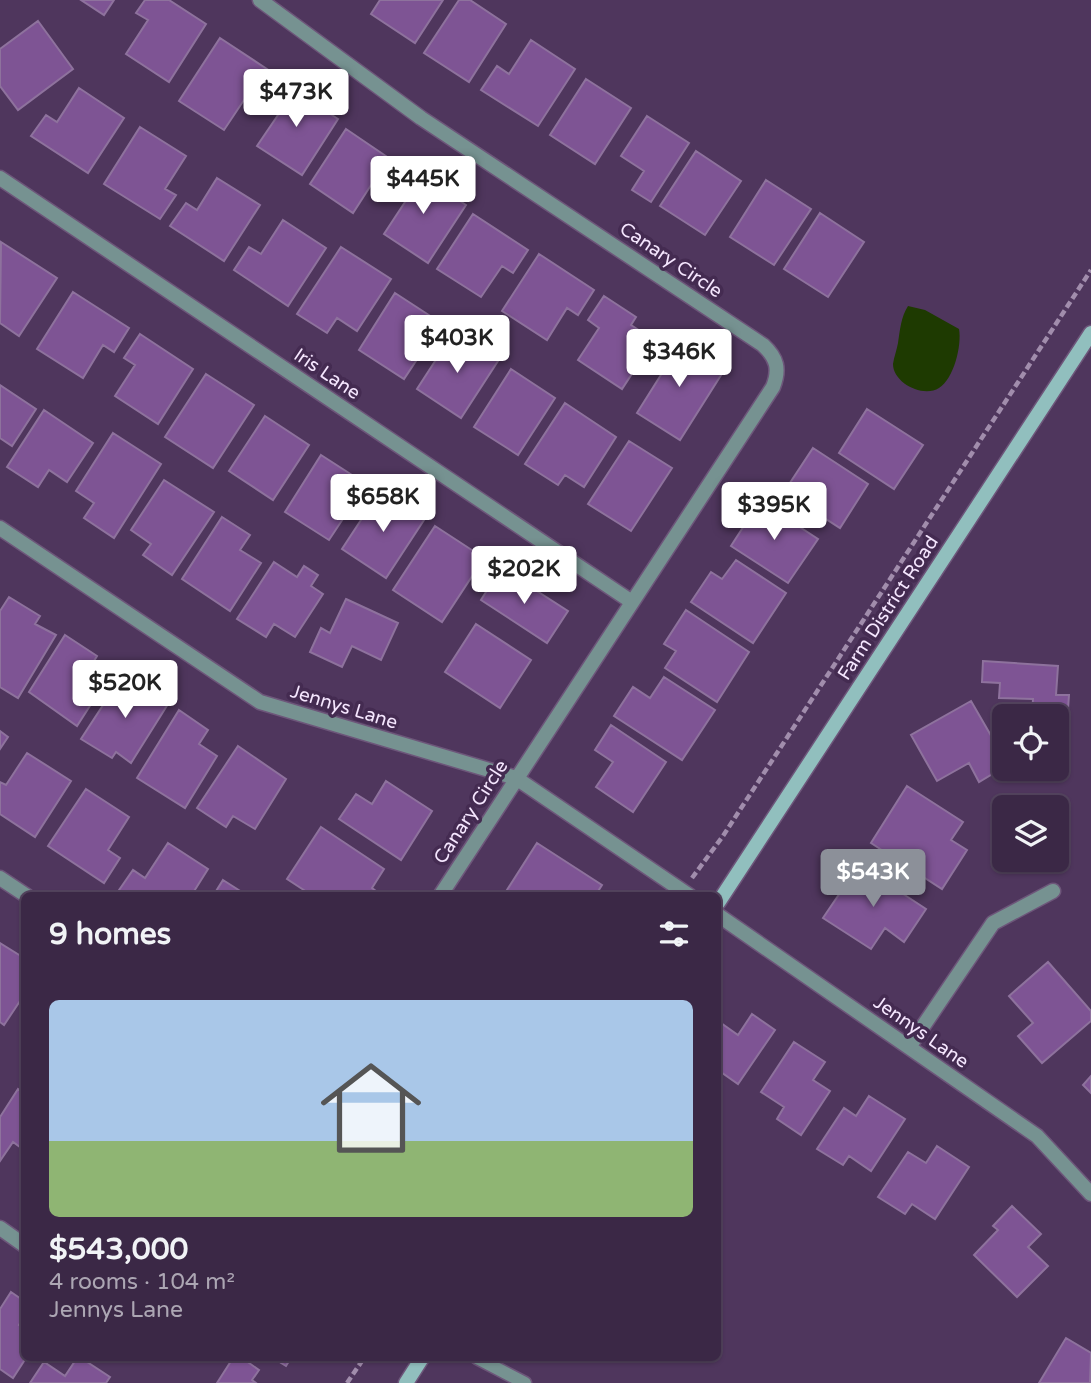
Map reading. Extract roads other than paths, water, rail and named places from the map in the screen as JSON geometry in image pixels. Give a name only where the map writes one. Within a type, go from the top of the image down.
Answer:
[{"type":"main road","name":"Farm District Road","points":[[721,898],[1091,333]]},
{"type":"main road","points":[[405,1383],[420,1361]]},
{"type":"street","name":"Canary Circle","points":[[260,0],[421,118],[763,345],[773,354],[777,365],[778,376],[773,387],[443,892]]},
{"type":"street","name":"Iris Lane","points":[[0,178],[632,602]]},
{"type":"street","name":"Jennys Lane","points":[[0,528],[260,702],[516,778],[683,892]]},
{"type":"street","points":[[0,878],[21,892]]},
{"type":"street","points":[[909,1047],[993,923],[1053,891]]},
{"type":"street","name":"Jennys Lane","points":[[721,917],[1037,1136],[1091,1194]]},
{"type":"street","points":[[0,1228],[21,1243]]},
{"type":"lane","points":[[483,1361],[525,1383]]}]
